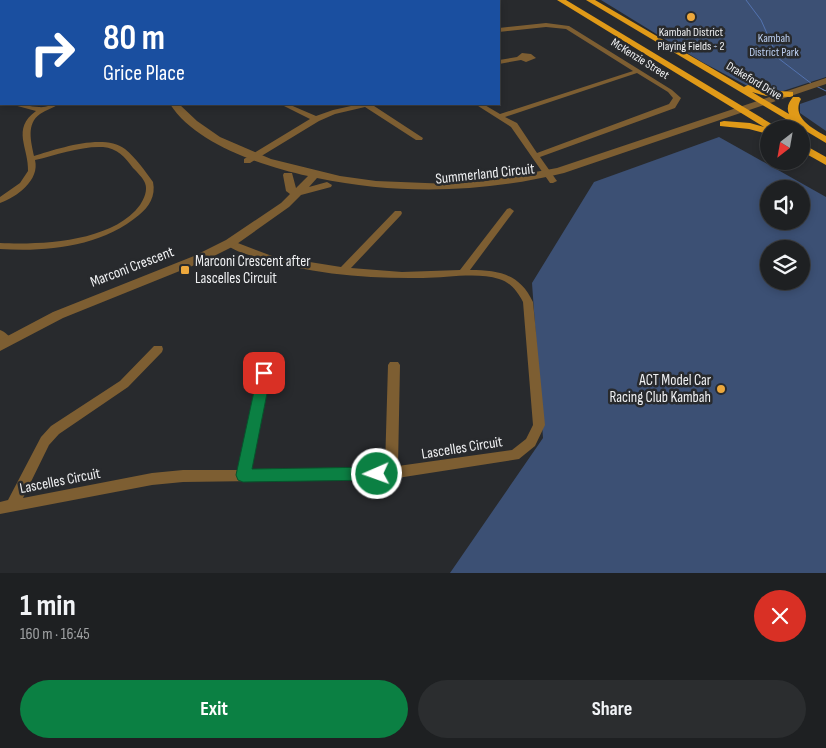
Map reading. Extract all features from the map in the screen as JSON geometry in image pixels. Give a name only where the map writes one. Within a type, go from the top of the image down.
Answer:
[{"type":"highway","points":[[561,0],[760,120]]},
{"type":"highway","name":"Drakeford Drive","points":[[590,0],[792,120]]},
{"type":"highway","points":[[716,74],[756,91],[793,97],[792,111],[800,120]]},
{"type":"highway","points":[[716,93],[722,100],[725,108],[722,121],[760,129]]},
{"type":"highway","name":"Drakeford Drive","points":[[810,131],[826,140]]},
{"type":"highway","points":[[810,152],[826,162]]},
{"type":"street","name":"McKenzie Street","points":[[500,30],[546,25],[567,27],[674,94],[676,98],[675,103],[536,156]]},
{"type":"street","points":[[500,62],[521,58]]},
{"type":"street","points":[[500,116],[638,71]]},
{"type":"street","points":[[793,97],[806,88],[826,81]]},
{"type":"street","points":[[793,97],[826,89]]},
{"type":"street","name":"Summerland Circuit","points":[[251,159],[309,176],[327,184],[380,193],[438,196],[499,191],[591,170],[722,121],[793,97]]},
{"type":"street","points":[[19,105],[42,110]]},
{"type":"street","points":[[0,200],[15,191],[30,176],[33,166],[25,128],[28,122],[42,110],[53,105]]},
{"type":"street","name":"Summerland Circuit","points":[[175,105],[185,117],[204,132],[209,141],[288,175],[428,188],[551,178]]},
{"type":"street","points":[[286,105],[316,119]]},
{"type":"street","points":[[251,159],[316,119],[333,112],[362,105]]},
{"type":"street","points":[[368,105],[420,138]]},
{"type":"street","points":[[480,105],[500,116],[517,129],[551,178]]},
{"type":"street","points":[[0,246],[43,246],[99,234],[132,217],[145,204],[150,192],[149,182],[122,151],[114,146],[91,145],[31,159]]},
{"type":"street","points":[[288,175],[294,192],[327,184]]},
{"type":"street","name":"Marconi Crescent","points":[[2,340],[91,301],[198,259],[230,243],[285,206],[294,192],[309,176]]},
{"type":"street","points":[[462,274],[510,211]]},
{"type":"street","points":[[344,270],[398,213]]},
{"type":"street","name":"Lascelles Circuit","points":[[6,507],[152,479],[183,476],[391,473],[504,458],[515,455],[525,449],[536,436],[538,425],[528,302],[525,293],[514,282],[500,276],[397,274],[344,270],[267,257],[246,251],[230,243]]},
{"type":"street","points":[[6,507],[44,441],[55,430],[124,384],[158,349]]},
{"type":"street","points":[[243,475],[268,356]]},
{"type":"street","points":[[391,473],[394,364]]},
{"type":"green space","name":"Kambah District Park","points":[[601,0],[826,0],[826,77],[783,91],[775,92],[753,89],[702,62]]},
{"type":"green space","points":[[826,95],[826,131],[800,113],[800,104]]},
{"type":"green space","points":[[719,137],[760,160],[760,170],[778,170],[796,180],[760,180],[760,230],[810,230],[810,188],[826,197],[826,573],[450,573],[543,438],[532,283],[594,182]]},
{"type":"waterway","points":[[746,0],[761,20],[778,58],[812,84],[826,91]]},
{"type":"place","name":"Kambah District Playing Fields - 2","points":[[691,17]]},
{"type":"place","name":"Marconi Crescent after Lascelles Circuit","points":[[185,270]]},
{"type":"place","name":"ACT Model Car Racing Club Kambah","points":[[721,389]]},
{"type":"route","points":[[264,373],[243,475],[377,474]]}]
